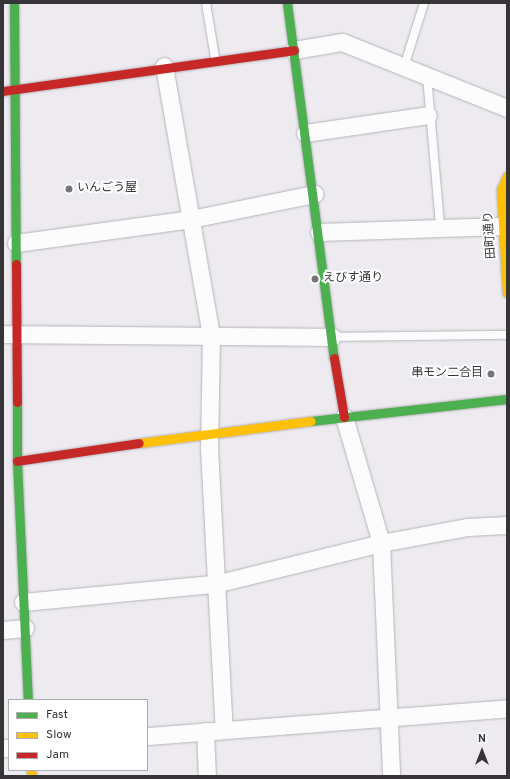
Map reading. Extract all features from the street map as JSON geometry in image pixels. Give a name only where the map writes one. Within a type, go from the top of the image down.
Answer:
[{"type":"main road","points":[[14,3],[16,89],[16,243],[9,334],[18,461],[28,699]]},
{"type":"main road","points":[[287,3],[344,417]]},
{"type":"main road","points":[[3,91],[164,66],[294,50]]},
{"type":"main road","name":"田町通り","points":[[507,176],[501,190],[507,293]]},
{"type":"main road","points":[[3,466],[18,461],[209,432],[507,399]]},
{"type":"main road","points":[[3,457],[18,461]]},
{"type":"street","points":[[294,50],[342,42],[507,108]]},
{"type":"street","points":[[164,66],[211,336],[209,432],[215,584],[224,730]]},
{"type":"street","points":[[305,134],[428,115]]},
{"type":"street","points":[[16,243],[191,219],[314,194]]},
{"type":"street","points":[[319,232],[440,226],[502,226]]},
{"type":"street","points":[[9,334],[332,337]]},
{"type":"street","points":[[344,417],[381,544],[391,776]]},
{"type":"street","points":[[23,602],[215,584],[381,544],[467,527],[507,524]]},
{"type":"street","points":[[3,630],[25,628]]},
{"type":"street","points":[[148,736],[507,708]]},
{"type":"street","points":[[205,732],[207,776]]},
{"type":"lane","points":[[206,3],[215,59]]},
{"type":"lane","points":[[404,66],[424,3]]},
{"type":"lane","points":[[427,76],[428,115],[440,226]]},
{"type":"lane","points":[[332,337],[507,335]]},
{"type":"traffic: fast","points":[[14,3],[16,264]]},
{"type":"traffic: fast","points":[[287,3],[334,358]]},
{"type":"traffic: fast","points":[[311,421],[507,399]]},
{"type":"traffic: fast","points":[[17,402],[17,461]]},
{"type":"traffic: fast","points":[[17,461],[28,699]]},
{"type":"traffic: slow","points":[[507,176],[501,190],[507,293]]},
{"type":"traffic: slow","points":[[139,443],[311,421]]},
{"type":"traffic: slow","points":[[31,771],[32,776]]},
{"type":"traffic: jam","points":[[3,91],[294,50]]},
{"type":"traffic: jam","points":[[16,264],[17,402]]},
{"type":"traffic: jam","points":[[334,358],[344,417]]},
{"type":"traffic: jam","points":[[17,461],[139,443]]},
{"type":"place","name":"いんごう屋","points":[[69,189]]},
{"type":"place","name":"えびす通り","points":[[315,279]]},
{"type":"place","name":"串モン二合目","points":[[491,374]]}]
